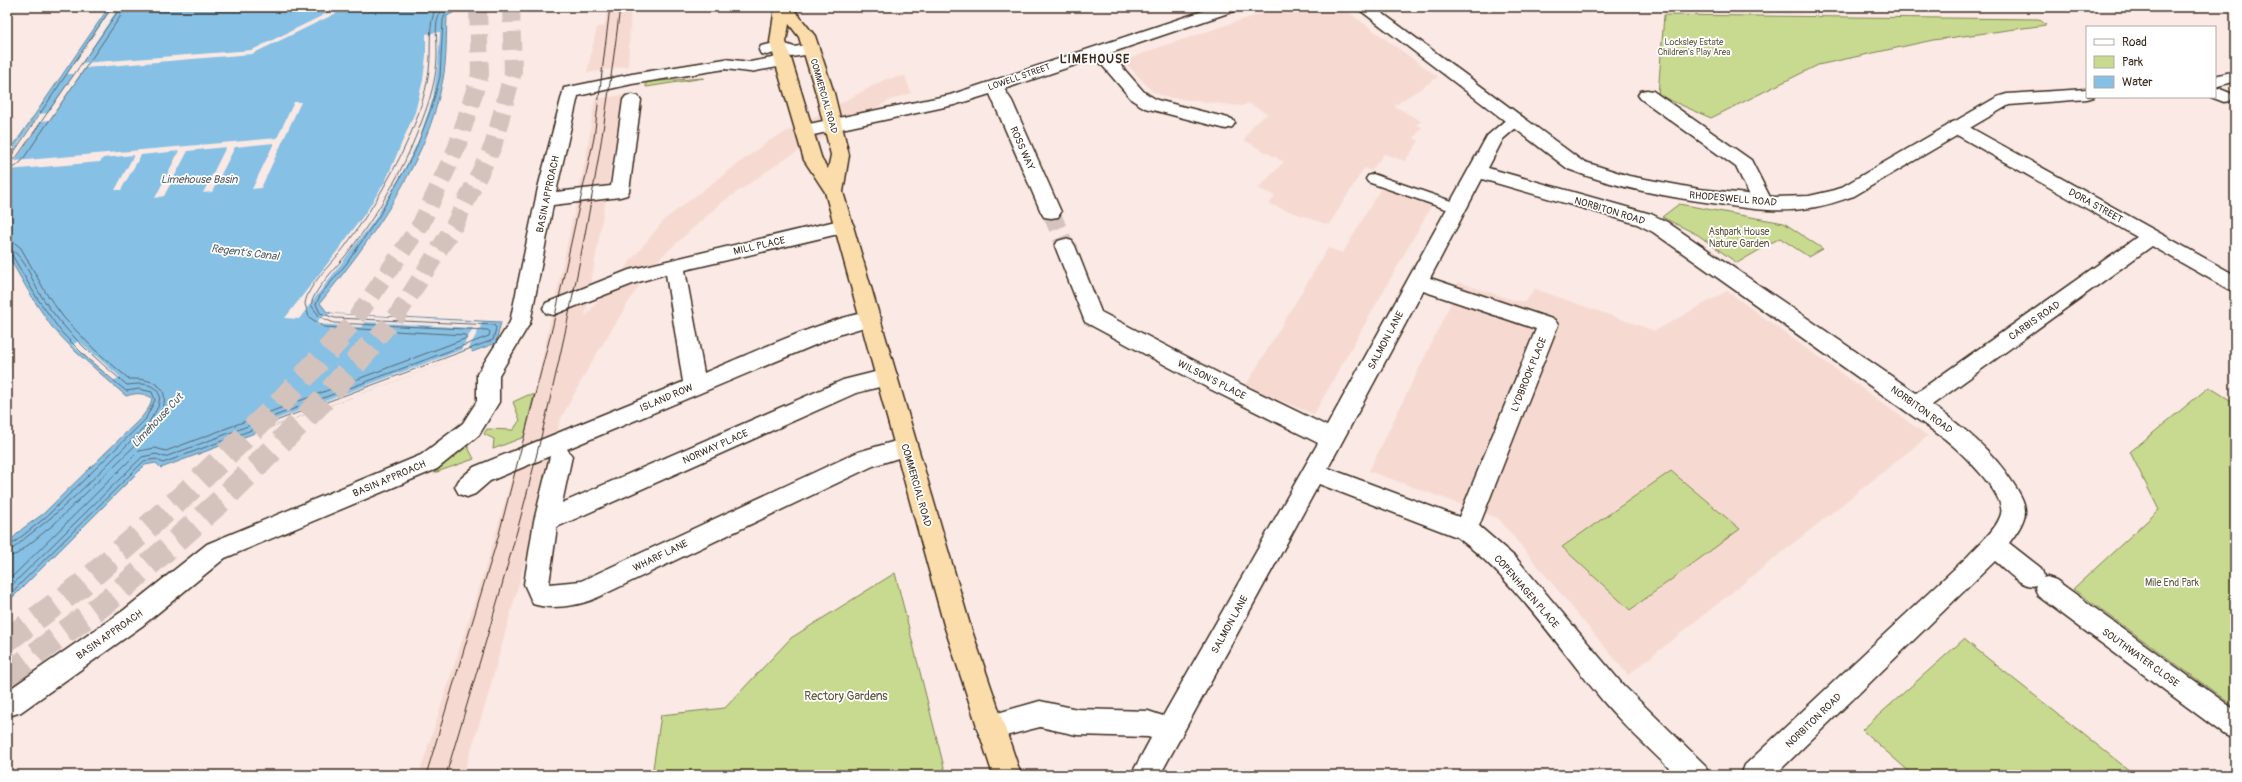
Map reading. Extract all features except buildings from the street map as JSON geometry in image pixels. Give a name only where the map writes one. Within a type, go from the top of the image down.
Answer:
[{"type":"highway","name":"COMMERCIAL ROAD","points":[[783,7],[807,36],[811,49],[840,155],[834,192]]},
{"type":"highway","name":"COMMERCIAL ROAD","points":[[783,7],[778,42],[813,160],[834,192],[957,625],[1007,775]]},
{"type":"street","name":"LOWELL STREET","points":[[804,131],[954,100],[1098,50],[1231,7]]},
{"type":"street","points":[[1364,7],[1515,121]]},
{"type":"street","points":[[782,54],[811,49]]},
{"type":"street","points":[[1098,50],[1138,96],[1151,104],[1226,123]]},
{"type":"street","name":"BASIN APPROACH","points":[[12,703],[133,618],[216,551],[429,462],[471,429],[488,402],[488,374],[520,323],[545,200],[570,92],[632,79],[725,64],[750,67],[782,54]]},
{"type":"street","points":[[2216,82],[2235,76]]},
{"type":"street","name":"ROSS WAY","points":[[994,86],[1051,212]]},
{"type":"street","name":"RHODESWELL ROAD","points":[[1515,121],[1575,165],[1607,177],[1651,189],[1763,203],[1808,202],[1847,192],[1993,105],[2013,98],[2086,94]]},
{"type":"street","points":[[1646,95],[1744,164],[1763,203]]},
{"type":"street","points":[[545,200],[620,191],[632,100]]},
{"type":"street","name":"SALMON LANE","points":[[1145,775],[1314,472],[1458,207],[1476,171],[1496,136],[1515,121]]},
{"type":"street","name":"DORA STREET","points":[[1956,127],[2235,284]]},
{"type":"street","name":"NORBITON ROAD","points":[[1476,171],[1644,219],[1660,227],[1916,404],[1983,457],[2014,504],[2013,514],[1993,545],[1977,564],[1755,775]]},
{"type":"street","points":[[1373,180],[1446,204]]},
{"type":"street","name":"MILL PLACE","points":[[553,308],[630,277],[674,265],[844,226]]},
{"type":"street","name":"CARBIS ROAD","points":[[1916,404],[2152,236]]},
{"type":"street","name":"WILSON'S PLACE","points":[[1065,246],[1092,317],[1218,383],[1332,439]]},
{"type":"street","points":[[674,265],[695,385]]},
{"type":"street","name":"LYDBROOK PLACE","points":[[1417,281],[1548,325],[1466,530]]},
{"type":"street","name":"ISLAND ROW","points":[[467,487],[482,474],[835,328],[870,318]]},
{"type":"street","name":"NORWAY PLACE","points":[[546,522],[851,386],[887,377]]},
{"type":"street","name":"WHARF LANE","points":[[561,456],[546,522],[536,584],[542,596],[583,592],[866,459],[906,447]]},
{"type":"street","name":"COPENHAGEN PLACE","points":[[1314,472],[1466,530],[1485,544],[1507,565],[1614,694],[1695,775]]},
{"type":"street","name":"SOUTHWATER CLOSE","points":[[1993,545],[2040,582],[2235,726]]},
{"type":"street","points":[[990,727],[1040,714],[1077,722],[1148,724],[1170,731]]},
{"type":"shaded area","points":[[607,7],[631,7],[628,66],[587,73],[597,27],[605,26]]},
{"type":"shaded area","points":[[1293,7],[1341,7],[1438,77],[1394,106],[1421,121],[1416,125],[1422,127],[1414,138],[1419,141],[1405,161],[1384,154],[1371,171],[1364,168],[1329,225],[1269,204],[1275,196],[1258,188],[1284,162],[1244,140],[1255,123],[1268,114],[1248,103],[1242,106],[1165,97],[1152,91],[1124,61],[1157,48],[1260,14]]},
{"type":"shaded area","points":[[905,76],[911,93],[890,100],[785,159],[721,203],[661,257],[636,290],[591,363],[560,420],[537,517],[487,699],[463,775],[419,775],[489,557],[529,419],[586,158],[595,99],[624,95],[585,317],[665,219],[767,142],[886,79]]},
{"type":"shaded area","points":[[1381,188],[1432,205],[1314,414],[1245,387],[1328,248],[1343,253]]},
{"type":"shaded area","points":[[1458,282],[1516,301],[1526,301],[1535,289],[1655,331],[1727,291],[1928,436],[1628,675],[1498,518],[1369,471],[1449,307]]},
{"type":"green space","name":"Locksley Estate Children's Play Area","points":[[1664,15],[2039,19],[2046,25],[1933,40],[1818,65],[1711,118],[1658,95]]},
{"type":"green space","points":[[704,78],[646,87],[646,82]]},
{"type":"green space","name":"Ashpark House Nature Garden","points":[[1679,204],[1784,223],[1823,249],[1809,257],[1780,238],[1737,263],[1698,235],[1662,217]]},
{"type":"green space","name":"Mile End Park","points":[[2209,387],[2235,403],[2235,707],[2073,589],[2159,510],[2130,452]]},
{"type":"green space","points":[[528,395],[534,395],[524,437],[493,449],[494,439],[484,434],[487,429],[513,430],[520,420],[513,402]]},
{"type":"green space","points":[[466,443],[474,459],[434,473]]},
{"type":"green space","points":[[1671,471],[1740,529],[1630,610],[1562,547]]},
{"type":"green space","name":"Rectory Gardens","points":[[895,573],[946,775],[652,775],[661,715],[725,708],[791,638]]},
{"type":"green space","points":[[1964,639],[2135,775],[1913,775],[1862,730]]},
{"type":"water","name":"Limehouse Basin","points":[[109,7],[492,7],[458,10],[447,16],[446,55],[443,79],[435,110],[424,141],[411,170],[378,226],[320,303],[327,312],[336,314],[501,322],[496,343],[161,468],[156,463],[145,465],[7,603],[7,544],[22,529],[43,514],[142,417],[150,406],[152,398],[139,394],[126,396],[76,352],[52,327],[33,299],[7,254],[7,155]]},
{"type":"pier","points":[[113,7],[119,7],[82,63],[252,50],[340,7],[343,10],[252,54],[85,68],[50,120],[42,121],[15,161],[277,138],[294,102],[301,102],[261,188],[252,189],[274,143],[235,147],[212,192],[203,193],[226,147],[188,151],[164,196],[155,198],[179,151],[141,155],[121,190],[115,190],[134,155],[103,158],[100,162],[8,170],[11,167],[7,167],[7,160],[39,114],[48,113],[74,74],[67,74]]},
{"type":"pier","points":[[440,32],[438,65],[433,98],[419,139],[404,170],[375,219],[299,319],[285,318],[366,212],[386,180],[415,112],[423,80],[426,56],[426,34]]},
{"type":"pier","points":[[332,313],[483,322],[470,346],[472,353],[266,429],[266,423],[461,350],[473,328],[365,322],[361,327],[316,324],[320,318]]},
{"type":"pier","points":[[79,341],[120,377],[113,381],[72,345]]},
{"type":"tunnel","points":[[339,338],[352,324],[421,224],[457,147],[480,74],[478,7]]},
{"type":"tunnel","points":[[377,338],[398,314],[454,226],[493,146],[513,72],[511,7]]},
{"type":"tunnel","points":[[1051,212],[1065,246]]},
{"type":"tunnel","points":[[7,640],[83,584],[183,496],[281,402],[340,337]]},
{"type":"tunnel","points":[[7,675],[110,599],[222,500],[323,400],[378,337]]},
{"type":"tram line","points":[[426,775],[499,534],[553,325],[594,138],[610,7]]},
{"type":"tram line","points":[[446,775],[509,562],[550,401],[578,271],[602,139],[620,7]]},
{"type":"district","name":"LIMEHOUSE","points":[[1095,59]]},
{"type":"water label","name":"Regent's Canal","points":[[245,252]]},
{"type":"water label","name":"Limehouse Cut","points":[[157,420]]}]
